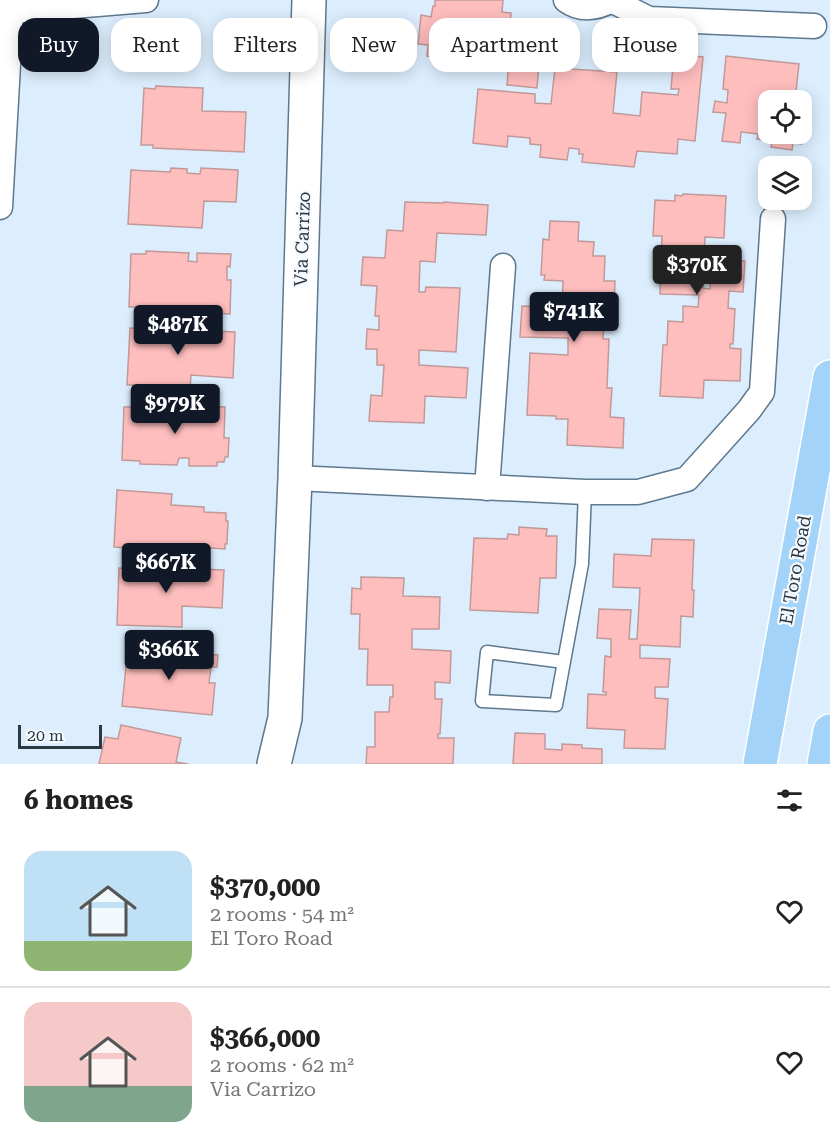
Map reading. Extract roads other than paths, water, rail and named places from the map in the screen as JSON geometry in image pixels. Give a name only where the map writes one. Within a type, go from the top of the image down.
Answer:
[{"type":"main road","name":"El Toro Road","points":[[760,764],[830,377]]},
{"type":"main road","points":[[824,764],[830,731]]},
{"type":"street","points":[[0,207],[5,11],[146,0]]},
{"type":"street","name":"Via Carrizo","points":[[274,764],[285,718],[295,478],[309,0]]},
{"type":"street","points":[[566,0],[584,8],[598,7],[611,0],[649,19],[814,26]]},
{"type":"street","points":[[295,478],[585,492],[638,492],[687,479],[749,410],[762,392],[773,219]]},
{"type":"street","points":[[487,488],[503,266]]},
{"type":"lane","points":[[564,662],[487,652],[482,701],[556,705],[564,662],[582,564],[585,492]]}]
